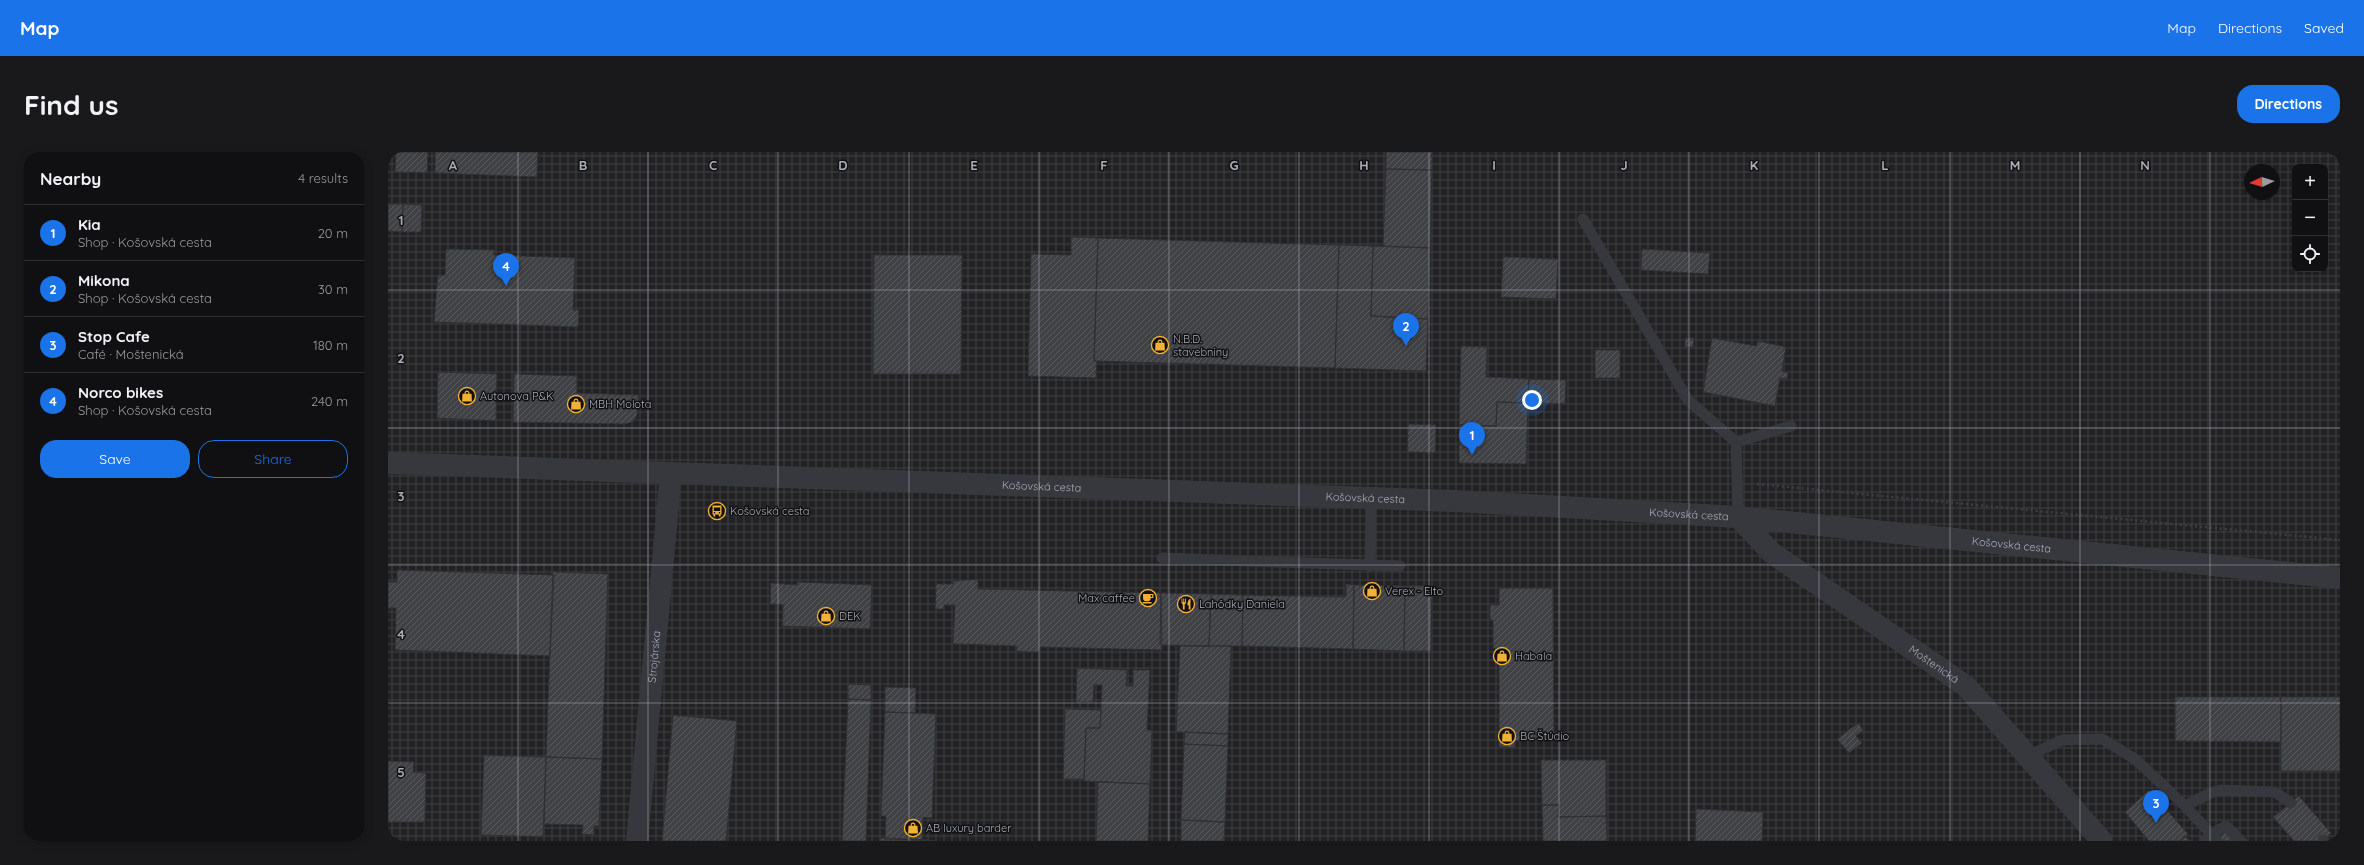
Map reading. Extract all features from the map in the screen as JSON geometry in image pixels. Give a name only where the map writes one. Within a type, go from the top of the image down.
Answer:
[{"type":"street","name":"Košovská cesta","points":[[388,463],[1456,501],[1738,517],[2340,578]]},
{"type":"street","name":"Strojárska","points":[[637,841],[671,473]]},
{"type":"street","name":"Moštenická","points":[[1738,517],[1772,553],[1966,686],[2102,841]]},
{"type":"lane","points":[[1583,219],[1688,400],[1736,442],[1738,517]]},
{"type":"lane","points":[[1736,442],[1791,426]]},
{"type":"lane","points":[[1370,566],[1371,498]]},
{"type":"lane","points":[[1162,558],[1400,566]]},
{"type":"lane","points":[[2028,756],[2062,740],[2102,738],[2135,759],[2186,806],[2211,839],[2226,826],[2240,841]]},
{"type":"lane","points":[[2186,806],[2210,793],[2221,790],[2275,792],[2291,803]]},
{"type":"path","points":[[1737,482],[2340,540]]},
{"type":"shaded area","points":[[388,152],[2340,152],[2340,841],[388,841]]},
{"type":"building","points":[[396,152],[428,152],[427,173],[395,172]]},
{"type":"building","points":[[435,152],[538,152],[537,177],[435,173]]},
{"type":"building","points":[[1386,152],[1432,152],[1432,170],[1386,169]]},
{"type":"building","points":[[1386,169],[1432,170],[1430,248],[1383,246]]},
{"type":"building","points":[[388,204],[403,204],[402,232],[388,231]]},
{"type":"building","points":[[403,204],[422,205],[421,232],[402,232]]},
{"type":"building","points":[[1071,237],[1098,238],[1094,361],[1097,361],[1096,378],[1028,376],[1031,254],[1071,255]]},
{"type":"building","points":[[1098,238],[1339,245],[1335,368],[1094,361]]},
{"type":"building","points":[[1339,245],[1373,246],[1371,316],[1428,319],[1426,371],[1335,368]]},
{"type":"building","points":[[1373,246],[1430,248],[1428,319],[1371,316]]},
{"type":"building","points":[[446,249],[494,250],[494,255],[575,258],[573,310],[579,310],[578,327],[434,322],[438,275],[445,275]]},
{"type":"building","points":[[1642,249],[1710,253],[1708,274],[1641,270]]},
{"type":"building","points":[[874,255],[962,255],[961,374],[873,374]]},
{"type":"building","points":[[1503,257],[1558,259],[1556,299],[1501,297]]},
{"type":"building","points":[[1685,338],[1694,338],[1693,347],[1685,347]]},
{"type":"building","points":[[1712,338],[1756,346],[1758,341],[1786,347],[1782,371],[1788,373],[1787,379],[1780,378],[1775,406],[1703,392]]},
{"type":"building","points":[[1461,346],[1487,347],[1486,377],[1529,379],[1528,403],[1497,402],[1496,426],[1459,425]]},
{"type":"building","points":[[1595,350],[1620,350],[1620,378],[1595,378]]},
{"type":"building","name":"Autonova P&K","points":[[438,372],[497,374],[496,421],[437,418]]},
{"type":"building","name":"MBH Molota","points":[[514,374],[577,376],[577,393],[639,395],[637,415],[633,422],[624,424],[513,422]]},
{"type":"building","points":[[1529,379],[1566,380],[1565,404],[1528,403]]},
{"type":"building","points":[[1497,402],[1528,403],[1526,464],[1459,463],[1459,425],[1496,426]]},
{"type":"building","points":[[1408,424],[1436,425],[1435,453],[1407,452]]},
{"type":"building","points":[[397,570],[554,575],[550,656],[395,650],[396,608],[388,608],[388,582],[397,582]]},
{"type":"building","points":[[553,570],[555,572],[607,574],[608,572],[602,759],[546,757]]},
{"type":"building","points":[[978,579],[978,589],[1161,593],[1162,650],[1040,647],[1040,652],[1029,652],[1016,651],[1017,646],[953,644],[955,605],[944,605],[944,609],[935,609],[936,584],[953,584],[954,581]]},
{"type":"building","name":"DEK","points":[[797,582],[872,585],[870,629],[782,626],[783,605],[770,604],[771,583],[797,585]]},
{"type":"building","points":[[1346,584],[1354,585],[1353,649],[1242,646],[1243,595],[1346,597]]},
{"type":"building","points":[[1354,585],[1405,586],[1404,651],[1353,649]]},
{"type":"building","points":[[1405,586],[1432,586],[1431,651],[1404,651]]},
{"type":"building","points":[[1499,588],[1553,588],[1554,740],[1515,741],[1515,748],[1499,747],[1499,648],[1493,648],[1493,620],[1490,620],[1490,605],[1499,605]]},
{"type":"building","points":[[1161,593],[1211,594],[1209,646],[1160,645]]},
{"type":"building","points":[[1211,594],[1243,595],[1242,646],[1209,646]]},
{"type":"building","points":[[1180,646],[1231,646],[1228,734],[1176,732]]},
{"type":"building","points":[[1077,668],[1127,670],[1126,686],[1133,686],[1133,670],[1150,670],[1147,730],[1152,730],[1150,784],[1084,781],[1086,728],[1100,728],[1102,685],[1094,685],[1093,702],[1076,702]]},
{"type":"building","points":[[848,684],[871,685],[871,700],[848,699]]},
{"type":"building","points":[[885,687],[916,688],[915,713],[885,712]]},
{"type":"building","points":[[2175,697],[2281,697],[2281,742],[2175,741]]},
{"type":"building","points":[[2281,697],[2340,697],[2340,771],[2281,771]]},
{"type":"building","points":[[848,699],[871,700],[866,841],[842,841]]},
{"type":"building","points":[[1065,709],[1101,710],[1100,728],[1086,728],[1084,779],[1063,779]]},
{"type":"building","points":[[885,712],[936,714],[932,818],[923,817],[922,840],[885,839],[886,816],[881,816]]},
{"type":"building","points":[[673,715],[737,721],[726,841],[662,841]]},
{"type":"building","points":[[1858,723],[1863,730],[1856,736],[1862,743],[1849,753],[1837,739]]},
{"type":"building","points":[[1185,732],[1228,734],[1228,746],[1184,744]]},
{"type":"building","points":[[1184,744],[1228,746],[1225,822],[1181,820]]},
{"type":"building","points":[[484,755],[546,757],[543,837],[481,835]]},
{"type":"building","points":[[546,757],[602,759],[599,826],[594,826],[594,835],[582,834],[583,825],[544,824]]},
{"type":"building","points":[[1541,760],[1606,760],[1606,816],[1558,817],[1559,805],[1542,805]]},
{"type":"building","points":[[388,761],[414,762],[413,772],[426,773],[425,822],[388,822]]},
{"type":"building","points":[[1098,782],[1150,784],[1148,841],[1096,841]]},
{"type":"building","points":[[2149,790],[2188,834],[2181,841],[2149,841],[2125,812]]},
{"type":"building","points":[[2299,796],[2331,833],[2322,841],[2294,841],[2273,817]]},
{"type":"building","points":[[1542,805],[1559,805],[1558,817],[1606,816],[1607,841],[1543,841]]},
{"type":"building","points":[[1696,809],[1763,812],[1762,841],[1695,841]]},
{"type":"building","points":[[1181,820],[1225,822],[1224,841],[1181,841]]},
{"type":"building","points":[[2233,825],[2248,841],[2215,841]]},
{"type":"building","points":[[2184,836],[2191,841],[2179,841]]},
{"type":"building","points":[[880,838],[928,840],[936,841],[880,841]]},
{"type":"place","name":"Norco bikes","points":[[506,286]]},
{"type":"place","name":"N.B.D. stavebniny","points":[[1160,345]]},
{"type":"place","name":"Mikona","points":[[1406,346]]},
{"type":"place","name":"Autonova P&K","points":[[467,396]]},
{"type":"place","name":"MBH Molota","points":[[576,404]]},
{"type":"place","name":"Kia","points":[[1472,455]]},
{"type":"place","name":"Košovská cesta","points":[[717,511]]},
{"type":"place","name":"Verex - Elto","points":[[1372,591]]},
{"type":"place","name":"Max caffee","points":[[1148,598]]},
{"type":"place","name":"Lahôdky Daniela","points":[[1186,604]]},
{"type":"place","name":"DEK","points":[[826,616]]},
{"type":"place","name":"Habala","points":[[1502,656]]},
{"type":"place","name":"BC Štúdio","points":[[1507,736]]},
{"type":"place","name":"Stop Cafe","points":[[2156,823]]},
{"type":"place","name":"AB luxury barder","points":[[913,828]]}]
